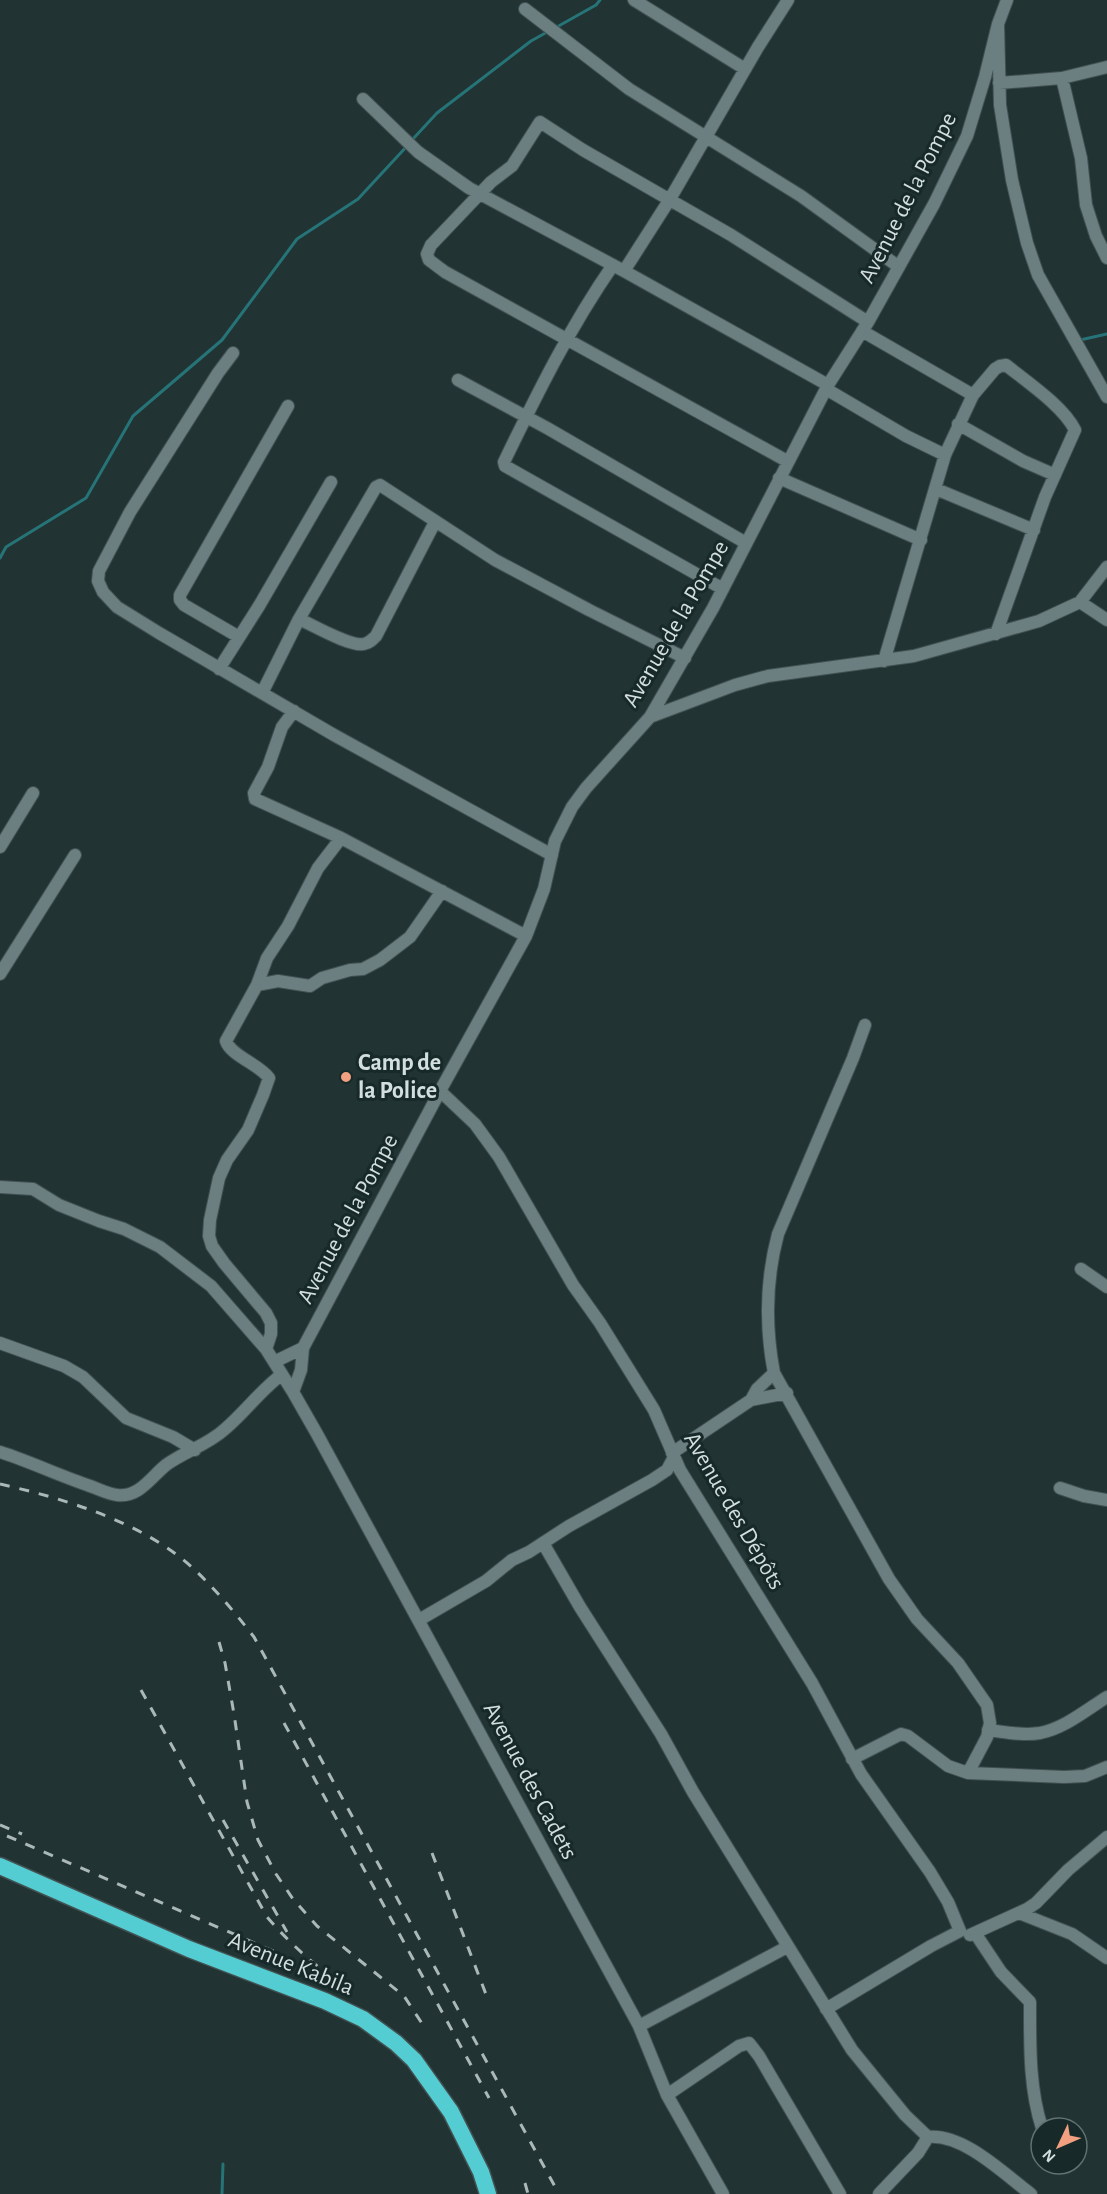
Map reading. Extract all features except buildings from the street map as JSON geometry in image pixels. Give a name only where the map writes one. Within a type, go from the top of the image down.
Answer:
[{"type":"highway","name":"Avenue Kabila","points":[[0,1866],[189,1949],[325,2001],[363,2019],[396,2043],[414,2060],[452,2112],[482,2172],[488,2194]]},
{"type":"street","points":[[634,0],[745,69]]},
{"type":"street","points":[[723,589],[509,469],[504,462],[567,339],[670,199],[745,69],[789,0]]},
{"type":"street","points":[[1006,0],[998,24],[1000,105],[1012,180],[1027,243],[1038,275],[1107,397]]},
{"type":"street","points":[[525,9],[629,89],[801,196],[900,267]]},
{"type":"street","name":"Avenue de la Pompe","points":[[293,1392],[301,1370],[303,1348],[440,1091],[526,936],[544,889],[555,842],[572,807],[586,788],[650,717],[723,589],[778,478],[827,387],[865,327],[934,204],[967,136],[998,24]]},
{"type":"street","points":[[999,83],[1062,78],[1107,67]]},
{"type":"street","points":[[1062,78],[1081,158],[1086,206],[1096,236],[1107,258]]},
{"type":"street","points":[[363,99],[418,152],[481,194],[619,268],[827,387],[906,436],[945,455]]},
{"type":"street","points":[[787,461],[456,279],[429,260],[427,254],[431,245],[491,182],[512,166],[540,122],[583,150],[731,235],[865,327],[973,395]]},
{"type":"street","points":[[233,353],[130,512],[99,571],[98,581],[103,592],[117,607],[219,669],[552,855]]},
{"type":"street","points":[[884,661],[945,455],[973,395],[995,369],[1006,365],[1061,412],[1075,430],[1055,475],[996,634]]},
{"type":"street","points":[[458,380],[526,416],[746,543]]},
{"type":"street","points":[[239,637],[184,605],[180,600],[180,595],[288,406]]},
{"type":"street","points":[[958,424],[1055,475]]},
{"type":"street","points":[[778,478],[921,540]]},
{"type":"street","points":[[219,669],[302,534],[331,482]]},
{"type":"street","points":[[262,693],[299,619],[378,486],[386,488],[435,522],[533,581],[685,658]]},
{"type":"street","points":[[936,489],[1034,530]]},
{"type":"street","points":[[299,619],[349,642],[361,645],[369,643],[376,636],[435,522]]},
{"type":"street","points":[[650,717],[735,685],[768,676],[914,656],[1047,618],[1080,602],[1107,567]]},
{"type":"street","points":[[1080,602],[1107,620]]},
{"type":"street","points":[[294,711],[282,728],[268,767],[254,793],[255,799],[341,838],[526,936]]},
{"type":"street","points":[[0,847],[33,793]]},
{"type":"street","points":[[266,1349],[271,1334],[271,1323],[266,1312],[224,1263],[212,1246],[209,1236],[219,1178],[232,1151],[248,1130],[268,1082],[267,1075],[232,1050],[226,1041],[257,985],[267,958],[288,926],[318,868],[341,838]]},
{"type":"street","points":[[0,974],[75,855]]},
{"type":"street","points":[[257,985],[278,981],[310,986],[335,973],[370,966],[410,937],[442,891]]},
{"type":"street","points":[[865,1025],[785,1215],[774,1250],[769,1282],[770,1353],[774,1373],[889,1579],[917,1619],[958,1664],[987,1705],[990,1714],[988,1730],[981,1751],[968,1773]]},
{"type":"street","name":"Avenue des Dépôts","points":[[440,1091],[475,1124],[499,1158],[573,1285],[654,1410],[673,1455],[673,1470],[812,1683],[852,1759],[930,1872],[948,1902],[960,1931]]},
{"type":"street","name":"Avenue des Cadets","points":[[0,1187],[33,1189],[59,1205],[124,1229],[160,1247],[210,1286],[266,1349],[293,1392],[419,1620],[639,2026],[667,2095],[723,2194]]},
{"type":"street","points":[[1081,1269],[1107,1287]]},
{"type":"street","points":[[0,1343],[74,1372],[83,1377],[126,1418],[173,1437],[195,1450]]},
{"type":"street","points":[[274,1362],[303,1348]]},
{"type":"street","points":[[751,1400],[757,1389],[774,1373]]},
{"type":"street","points":[[0,1452],[116,1495],[129,1495],[140,1489],[166,1465],[195,1450],[225,1429],[265,1387],[281,1375]]},
{"type":"street","points":[[673,1455],[751,1400],[787,1394]]},
{"type":"street","points":[[419,1620],[486,1581],[512,1560],[569,1526],[673,1470]]},
{"type":"street","points":[[1060,1488],[1084,1496],[1107,1500]]},
{"type":"street","points":[[543,1543],[661,1734],[693,1792],[748,1879],[787,1947],[852,2050],[905,2115],[928,2137],[951,2138],[975,2152],[1031,2194]]},
{"type":"street","points":[[988,1730],[1019,1734],[1054,1729],[1107,1697]]},
{"type":"street","points":[[852,1759],[898,1735],[905,1734],[948,1766],[968,1773],[1064,1777],[1085,1776],[1107,1767]]},
{"type":"street","points":[[826,2009],[960,1931],[966,1935],[975,1933],[1036,1903],[1068,1870],[1107,1837]]},
{"type":"street","points":[[1019,1913],[1072,1934],[1107,1958]]},
{"type":"street","points":[[975,1933],[1001,1972],[1030,2002],[1031,2069],[1038,2116]]},
{"type":"street","points":[[639,2026],[787,1947]]},
{"type":"street","points":[[667,2095],[739,2046],[749,2043],[759,2056],[840,2194]]},
{"type":"street","points":[[879,2194],[918,2153],[928,2137]]},
{"type":"waterway","points":[[555,28],[596,5],[600,0]]},
{"type":"waterway","points":[[412,140],[437,113],[531,41],[549,31]]},
{"type":"waterway","points":[[0,558],[6,547],[86,498],[133,416],[222,340],[297,239],[358,199],[408,145]]},
{"type":"waterway","points":[[1080,340],[1107,334]]},
{"type":"waterway","points":[[222,2194],[223,2164]]},
{"type":"railway","points":[[0,1484],[78,1505],[154,1539],[196,1571],[254,1637],[559,2194]]},
{"type":"railway","points":[[219,1642],[234,1714],[247,1802],[258,1840],[276,1874],[293,1899],[317,1926],[404,1996],[425,2028]]},
{"type":"railway","points":[[141,1690],[267,1917],[305,1956],[347,1989]]},
{"type":"railway","points":[[284,1723],[489,2098]]},
{"type":"railway","points":[[223,1820],[287,1932]]},
{"type":"railway","points":[[0,1825],[22,1834]]},
{"type":"railway","points":[[7,1836],[273,1951],[313,1975]]},
{"type":"railway","points":[[432,1853],[487,1997]]},
{"type":"railway","points":[[525,2183],[528,2194]]},
{"type":"place","name":"Camp de la Police","points":[[346,1077]]}]
